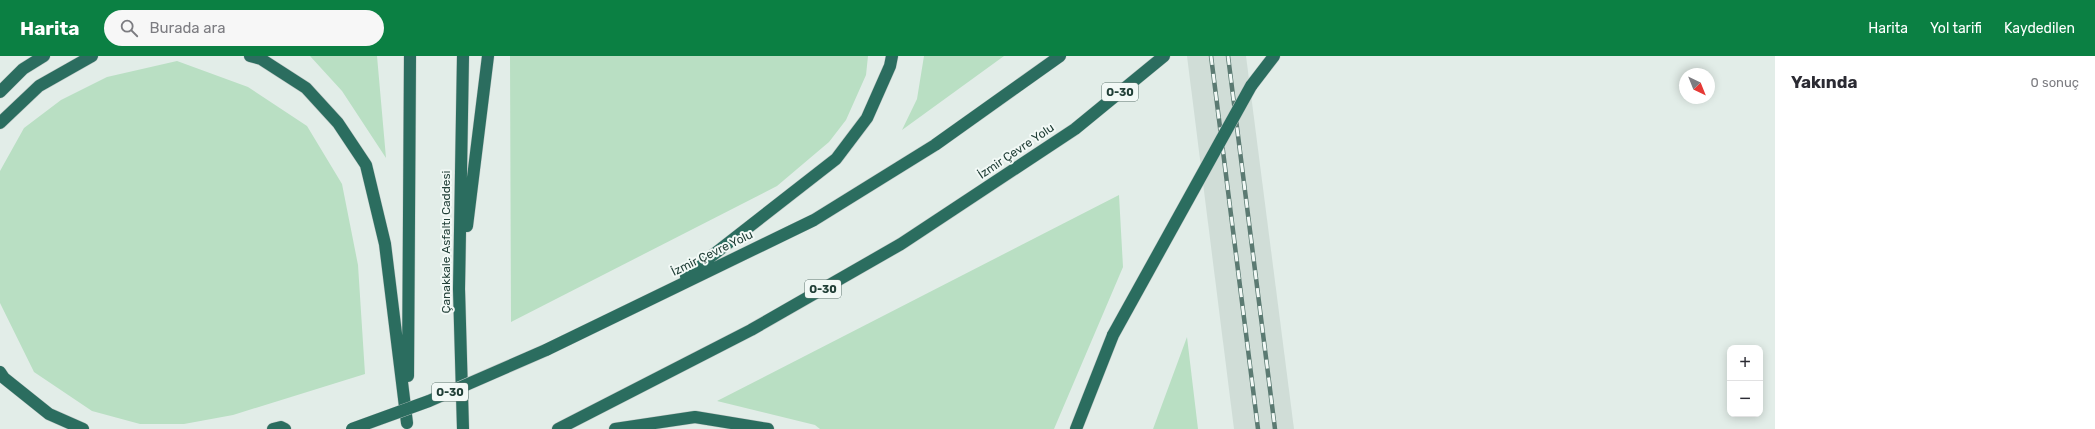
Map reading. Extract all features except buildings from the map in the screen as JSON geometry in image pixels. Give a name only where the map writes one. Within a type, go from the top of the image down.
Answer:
[{"type":"highway","points":[[0,92],[23,69],[44,56]]},
{"type":"highway","points":[[0,123],[39,86],[92,56]]},
{"type":"highway","points":[[250,56],[261,59],[306,88],[338,124],[366,165],[385,244],[407,426]]},
{"type":"highway","points":[[407,426],[410,56]]},
{"type":"highway","name":"Çanakkale Asfaltı Caddesi","points":[[463,56],[459,289],[463,429]]},
{"type":"highway","points":[[459,289],[488,56]]},
{"type":"highway","points":[[666,291],[836,159],[867,118],[890,66],[892,56]]},
{"type":"highway","name":"İzmir Çevre Yolu","points":[[352,429],[429,401],[546,350],[814,220],[935,145],[1060,56]]},
{"type":"highway","name":"İzmir Çevre Yolu","points":[[558,429],[751,330],[901,244],[1075,129],[1164,56]]},
{"type":"highway","points":[[1076,429],[1113,335],[1251,86],[1274,56]]},
{"type":"highway","points":[[0,372],[4,378],[49,414],[83,429]]},
{"type":"highway","points":[[615,429],[695,417],[768,429]]},
{"type":"highway","points":[[273,429],[281,427],[285,429]]},
{"type":"shaded area","points":[[1187,56],[1246,56],[1294,429],[1234,429]]},
{"type":"green space","points":[[310,56],[377,56],[386,158],[342,91]]},
{"type":"green space","points":[[510,56],[868,56],[866,75],[846,120],[829,142],[777,186],[511,322]]},
{"type":"green space","points":[[924,56],[1004,56],[902,130],[917,99]]},
{"type":"green space","points":[[177,61],[248,87],[307,126],[342,184],[358,265],[365,374],[233,415],[184,424],[140,424],[92,411],[34,372],[0,303],[0,171],[24,128],[61,100],[107,77]]},
{"type":"green space","points":[[1119,195],[1123,267],[1054,429],[820,429],[815,425],[717,401]]},
{"type":"green space","points":[[1187,337],[1198,429],[1153,429]]},
{"type":"railway","points":[[1211,56],[1258,429]]},
{"type":"railway","points":[[1228,56],[1275,429]]}]
